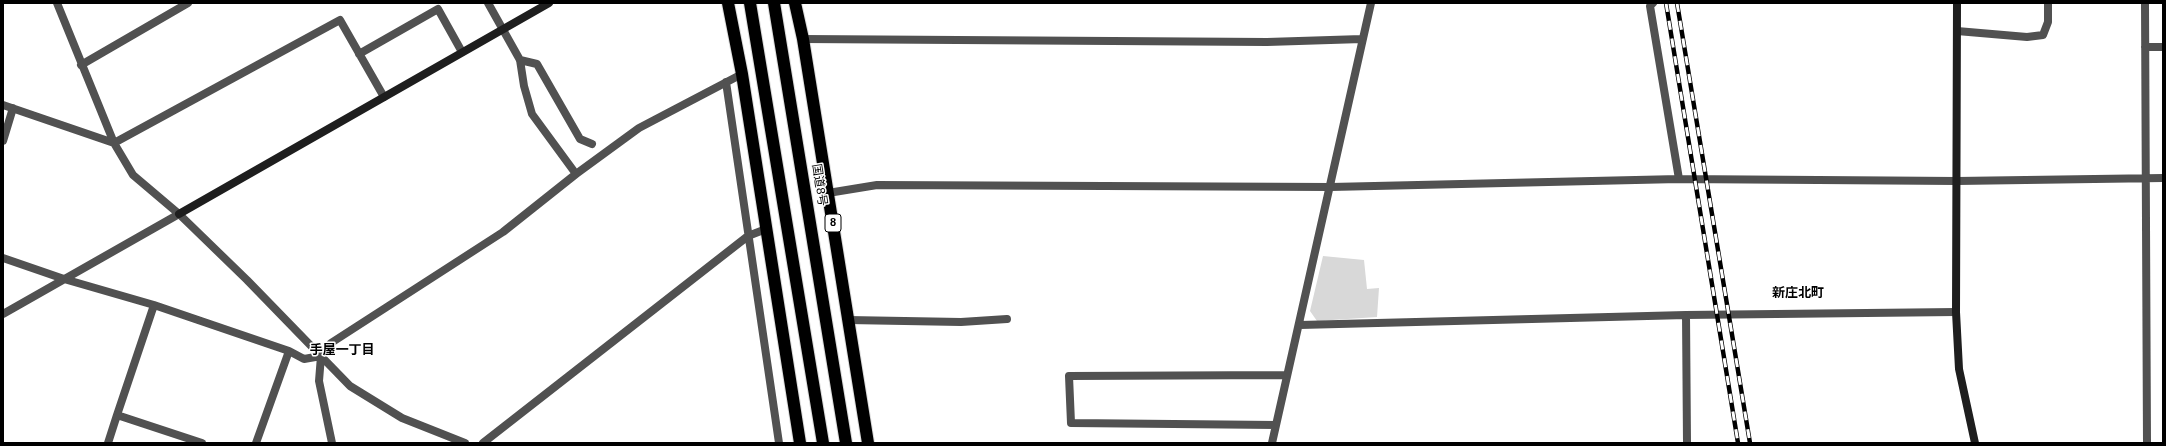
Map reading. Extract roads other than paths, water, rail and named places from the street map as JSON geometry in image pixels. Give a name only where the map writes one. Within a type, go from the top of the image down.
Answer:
[{"type":"highway","points":[[728,3],[742,74],[800,443]]},
{"type":"highway","points":[[750,3],[822,443]]},
{"type":"highway","name":"国道8号","points":[[774,3],[846,443]]},
{"type":"highway","name":"8","points":[[795,3],[803,39],[868,443]]},
{"type":"street","points":[[57,3],[114,143],[133,175],[179,214],[247,280],[350,386],[402,418],[454,441],[465,443]]},
{"type":"street","points":[[81,65],[188,3]]},
{"type":"street","points":[[488,3],[520,60],[524,86],[532,114],[576,174]]},
{"type":"street","points":[[3,314],[548,3]]},
{"type":"street","points":[[1272,443],[1286,374],[1300,325],[1371,3]]},
{"type":"street","points":[[1653,3],[1650,6],[1679,179]]},
{"type":"street","points":[[1957,3],[1956,312],[1959,369],[1975,443]]},
{"type":"street","points":[[1957,31],[2026,37],[2043,35],[2048,22],[2048,3]]},
{"type":"street","points":[[2145,3],[2147,443]]},
{"type":"street","points":[[359,54],[438,10],[462,52]]},
{"type":"street","points":[[3,105],[114,143],[340,20],[384,97]]},
{"type":"street","points":[[803,39],[1267,42],[1362,39]]},
{"type":"street","points":[[2145,47],[2163,47]]},
{"type":"street","points":[[520,60],[537,64],[580,139],[592,144]]},
{"type":"street","points":[[332,443],[319,381],[321,356],[332,343],[503,232],[576,174],[639,128],[742,74]]},
{"type":"street","points":[[726,82],[779,443]]},
{"type":"street","points":[[3,141],[13,108]]},
{"type":"street","points":[[828,192],[877,185],[1331,187],[1679,179],[1957,181],[2163,178]]},
{"type":"street","points":[[483,443],[748,236],[766,229]]},
{"type":"street","points":[[3,258],[64,279],[154,305],[289,351],[304,359],[321,356]]},
{"type":"street","points":[[108,443],[154,305]]},
{"type":"street","points":[[1300,325],[1686,315],[1956,312]]},
{"type":"street","points":[[1686,315],[1687,443]]},
{"type":"street","points":[[848,320],[961,322],[1007,319]]},
{"type":"street","points":[[256,443],[289,351]]},
{"type":"street","points":[[1276,425],[1071,423],[1069,376],[1286,374]]},
{"type":"street","points":[[117,416],[202,443]]},
{"type":"railway","points":[[1666,3],[1738,443]]},
{"type":"railway","points":[[1677,3],[1750,443]]},
{"type":"district","name":"新庄北町","points":[[1798,293]]},
{"type":"district","name":"手屋一丁目","points":[[342,350]]}]
